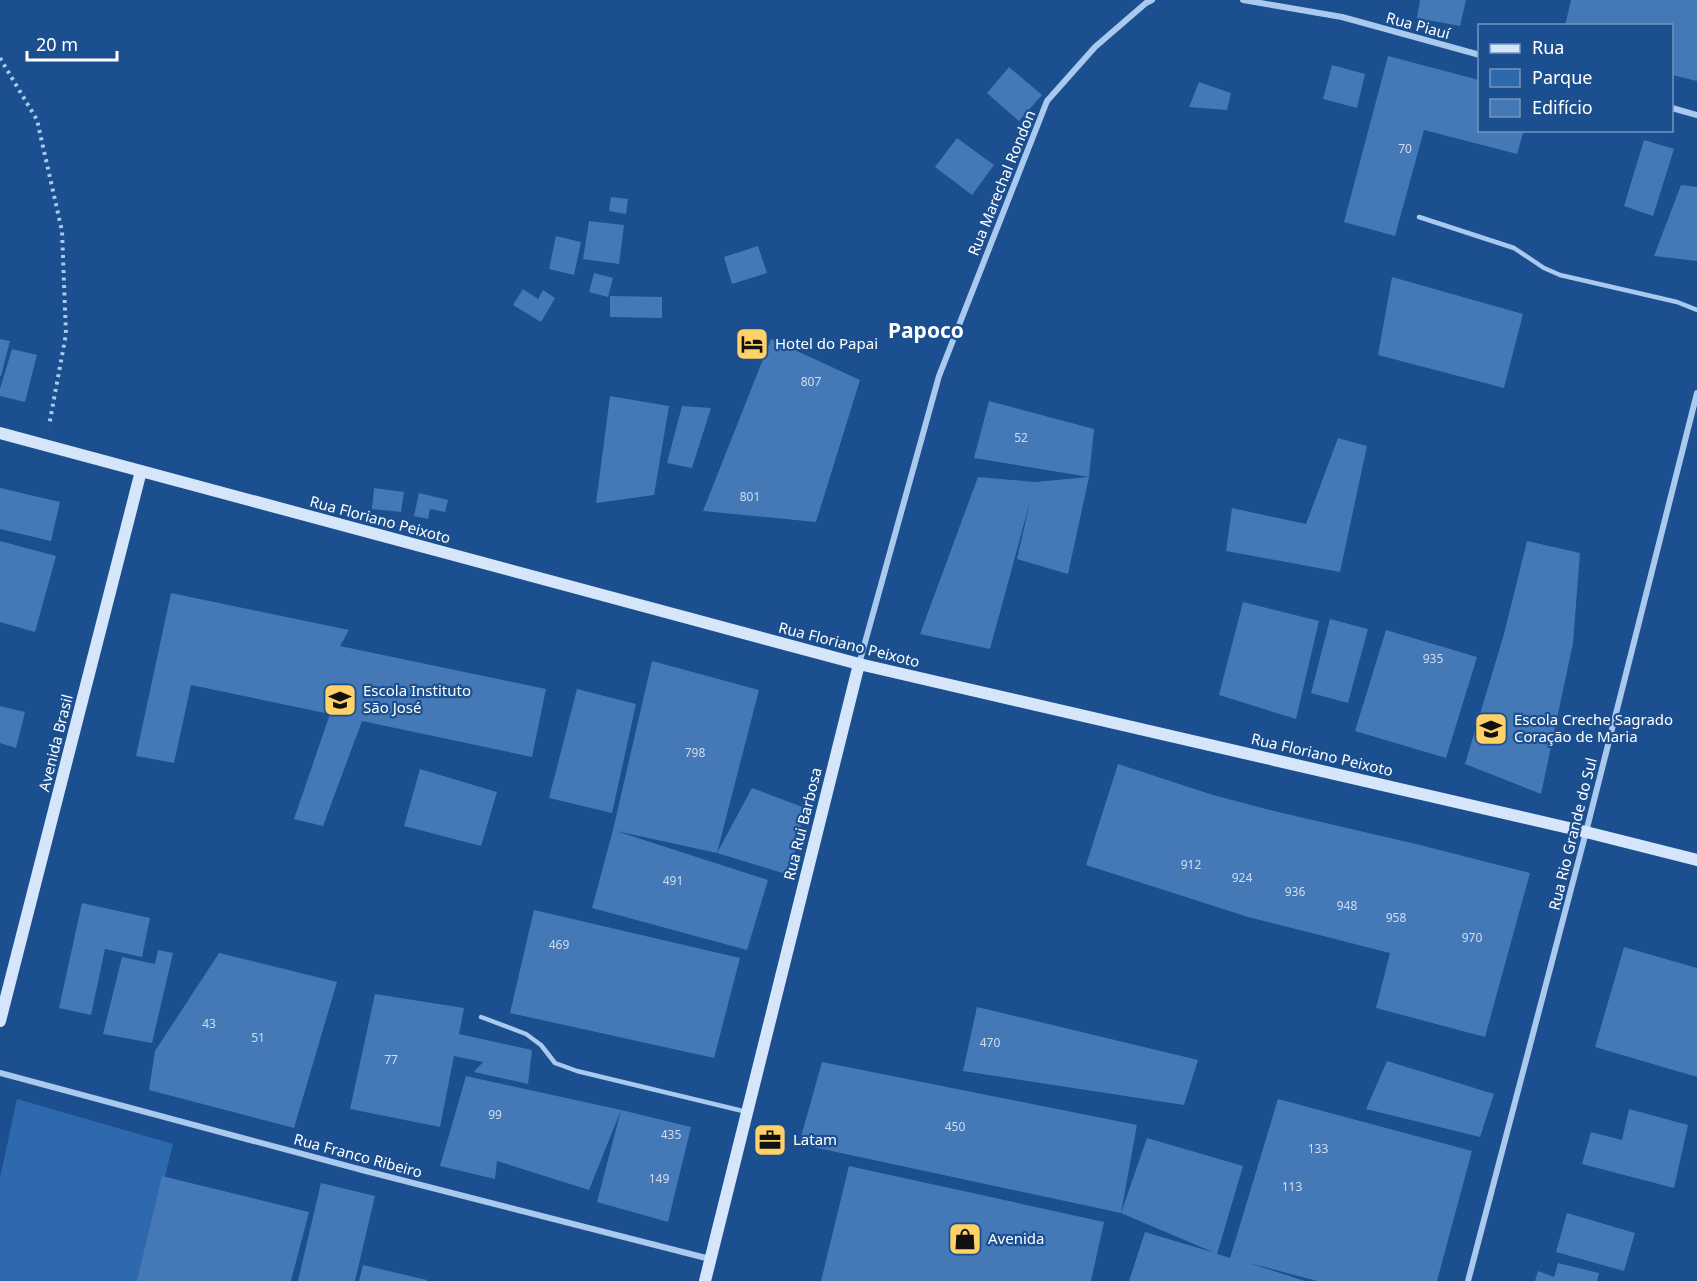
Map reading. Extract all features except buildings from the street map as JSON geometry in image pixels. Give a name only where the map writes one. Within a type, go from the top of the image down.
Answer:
[{"type":"main road","name":"Rua Floriano Peixoto","points":[[0,433],[859,664],[1586,832],[1697,860]]},
{"type":"main road","name":"Avenida Brasil","points":[[0,1022],[141,471]]},
{"type":"main road","name":"Rua Rui Barbosa","points":[[705,1281],[859,664]]},
{"type":"street","name":"Rua Marechal Rondon","points":[[939,376],[1047,101],[1095,47],[1152,0]]},
{"type":"street","name":"Rua Piauí","points":[[1243,0],[1342,17],[1478,55]]},
{"type":"street","points":[[1673,109],[1697,115]]},
{"type":"street","name":"Rua Rui Barbosa","points":[[859,664],[939,376]]},
{"type":"street","name":"Rua Rio Grande do Sul","points":[[1468,1281],[1586,832],[1697,393]]},
{"type":"street","name":"Rua Franco Ribeiro","points":[[0,1073],[366,1171],[710,1259]]},
{"type":"lane","points":[[1419,217],[1514,248],[1544,268],[1560,275],[1677,302],[1697,310]]},
{"type":"lane","points":[[481,1017],[526,1034],[541,1045],[555,1063],[566,1067],[747,1112]]},
{"type":"path","points":[[0,58],[37,120],[62,231],[66,334],[46,445]]},
{"type":"green space","points":[[17,1099],[173,1144],[139,1281],[0,1281],[0,1178]]},
{"type":"place","name":"Hotel do Papai","points":[[752,344]]},
{"type":"place","name":"Escola Instituto São José","points":[[340,700]]},
{"type":"place","name":"Escola Creche Sagrado Coração de Maria","points":[[1491,729]]},
{"type":"place","name":"Latam","points":[[770,1140]]},
{"type":"place","name":"Avenida","points":[[965,1239]]},
{"type":"district","name":"Papoco","points":[[926,331]]}]
